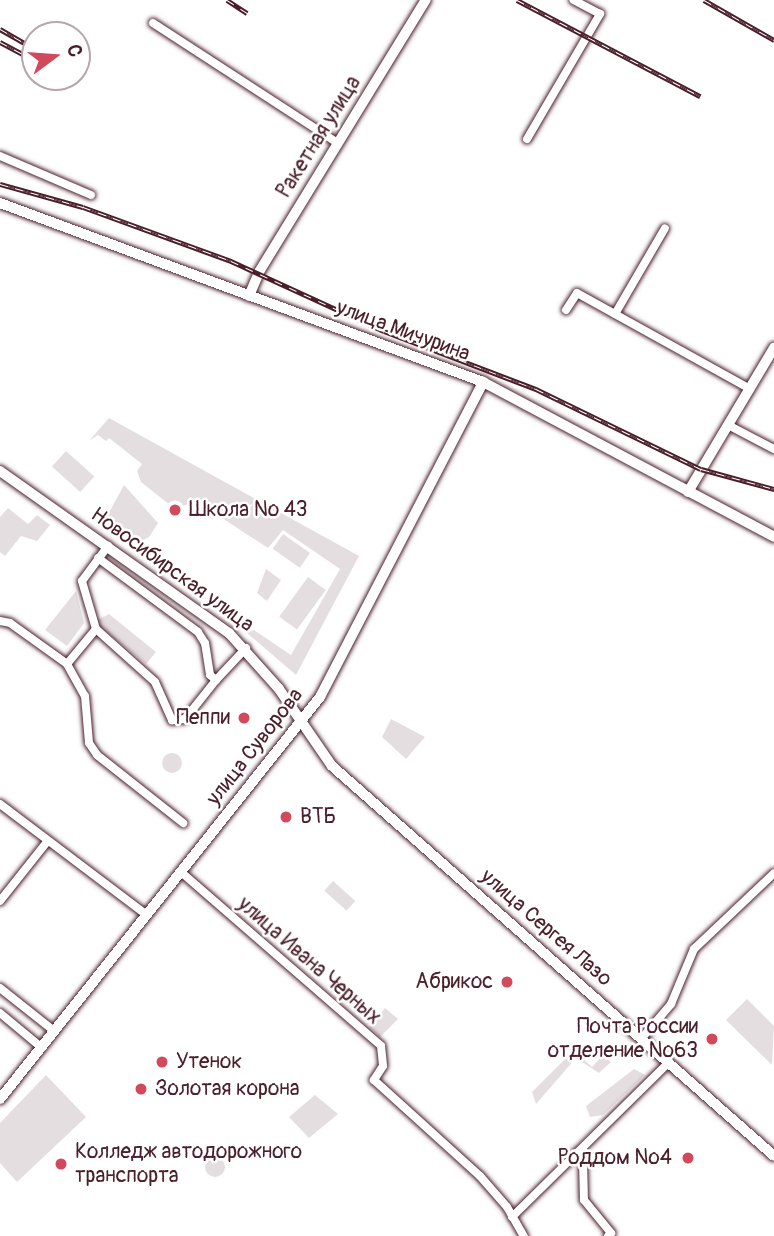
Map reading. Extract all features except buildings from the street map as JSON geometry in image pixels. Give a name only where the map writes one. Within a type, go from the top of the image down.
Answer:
[{"type":"main road","name":"улица Мичурина","points":[[0,203],[483,382],[774,537]]},
{"type":"street","name":"Ракетная улица","points":[[249,296],[258,272],[426,0]]},
{"type":"street","points":[[527,139],[600,14],[574,0]]},
{"type":"street","points":[[153,23],[338,143]]},
{"type":"street","points":[[0,156],[91,195]]},
{"type":"street","points":[[615,314],[665,228]]},
{"type":"street","points":[[566,310],[577,293],[750,389]]},
{"type":"street","points":[[688,492],[774,348]]},
{"type":"street","name":"улица Суворова","points":[[0,1099],[320,697],[483,382]]},
{"type":"street","points":[[728,425],[774,449]]},
{"type":"street","name":"Новосибирская улица","points":[[0,471],[108,546],[246,648],[299,723]]},
{"type":"street","points":[[108,546],[82,581],[96,629],[155,682],[172,720],[185,719],[246,648]]},
{"type":"street","points":[[99,558],[198,632],[205,643],[210,675],[216,680]]},
{"type":"street","points":[[0,621],[10,623],[67,664],[85,696],[89,743],[97,755],[183,823]]},
{"type":"street","points":[[67,664],[96,629]]},
{"type":"street","name":"улица Сергея Лазо","points":[[299,723],[332,766],[774,1156]]},
{"type":"street","points":[[0,804],[147,915]]},
{"type":"street","points":[[0,901],[47,842]]},
{"type":"street","name":"улица Ивана Черных","points":[[181,872],[381,1046],[383,1066],[374,1080],[480,1176],[524,1236]]},
{"type":"street","points":[[642,1038],[671,1004],[694,949],[774,873]]},
{"type":"street","points":[[0,988],[54,1031]]},
{"type":"street","points":[[0,1013],[41,1047]]},
{"type":"street","points":[[512,1217],[669,1062]]},
{"type":"street","points":[[576,1153],[583,1160],[584,1200],[611,1233],[608,1236]]},
{"type":"shaded area","points":[[109,418],[359,556],[296,675],[247,633],[254,630],[291,655],[340,569],[283,530],[268,548],[196,501],[175,509],[141,482],[137,471],[142,464],[109,438],[106,441],[98,435],[89,441]]},
{"type":"shaded area","points":[[66,451],[94,476],[80,492],[52,467]]},
{"type":"shaded area","points":[[124,485],[158,523],[149,537],[140,542],[106,518]]},
{"type":"shaded area","points":[[8,508],[28,524],[37,515],[50,525],[37,541],[21,536],[5,556],[0,552],[0,517]]},
{"type":"shaded area","points":[[283,534],[310,553],[300,568],[273,549]]},
{"type":"shaded area","points":[[266,569],[281,580],[267,601],[257,593]]},
{"type":"shaded area","points":[[308,577],[326,590],[297,630],[279,617]]},
{"type":"shaded area","points":[[76,591],[84,623],[67,646],[45,630]]},
{"type":"shaded area","points":[[109,614],[156,652],[146,664],[98,625],[96,621]]},
{"type":"shaded area","points":[[391,719],[425,737],[406,759],[382,737]]},
{"type":"shaded area","points":[[172,753],[179,756],[182,763],[179,770],[172,773],[165,770],[162,763],[165,756]]},
{"type":"shaded area","points":[[333,881],[355,901],[347,911],[324,891]]},
{"type":"shaded area","points":[[747,999],[774,1026],[772,1065],[726,1020]]},
{"type":"shaded area","points":[[385,1008],[398,1019],[380,1037],[369,1027]]},
{"type":"shaded area","points":[[574,1050],[592,1067],[603,1055],[611,1062],[599,1073],[576,1058],[536,1104],[532,1092]]},
{"type":"shaded area","points":[[634,1069],[645,1075],[603,1115],[590,1117],[586,1106]]},
{"type":"shaded area","points":[[46,1075],[86,1117],[17,1182],[0,1163],[0,1123]]},
{"type":"shaded area","points":[[315,1095],[338,1114],[309,1138],[289,1117]]},
{"type":"shaded area","points":[[215,1157],[222,1160],[225,1167],[222,1174],[215,1177],[208,1174],[205,1167],[208,1160]]},
{"type":"railway","points":[[227,0],[247,13]]},
{"type":"railway","points":[[517,0],[700,96]]},
{"type":"railway","points":[[704,0],[774,40]]},
{"type":"railway","points":[[0,29],[21,41]]},
{"type":"railway","points":[[0,42],[21,53]]},
{"type":"railway","points":[[0,184],[83,207],[231,261],[384,331],[536,389],[701,469],[774,489]]},
{"type":"place","name":"Школа № 43","points":[[175,510]]},
{"type":"place","name":"Пеппи","points":[[244,718]]},
{"type":"place","name":"ВТБ","points":[[286,817]]},
{"type":"place","name":"Абрикос","points":[[507,982]]},
{"type":"place","name":"Почта России отделение №63","points":[[712,1039]]},
{"type":"place","name":"Утенок","points":[[162,1062]]},
{"type":"place","name":"Золотая корона","points":[[141,1089]]},
{"type":"place","name":"Роддом №4","points":[[688,1158]]},
{"type":"place","name":"Колледж автодорожного транспорта","points":[[61,1164]]}]
